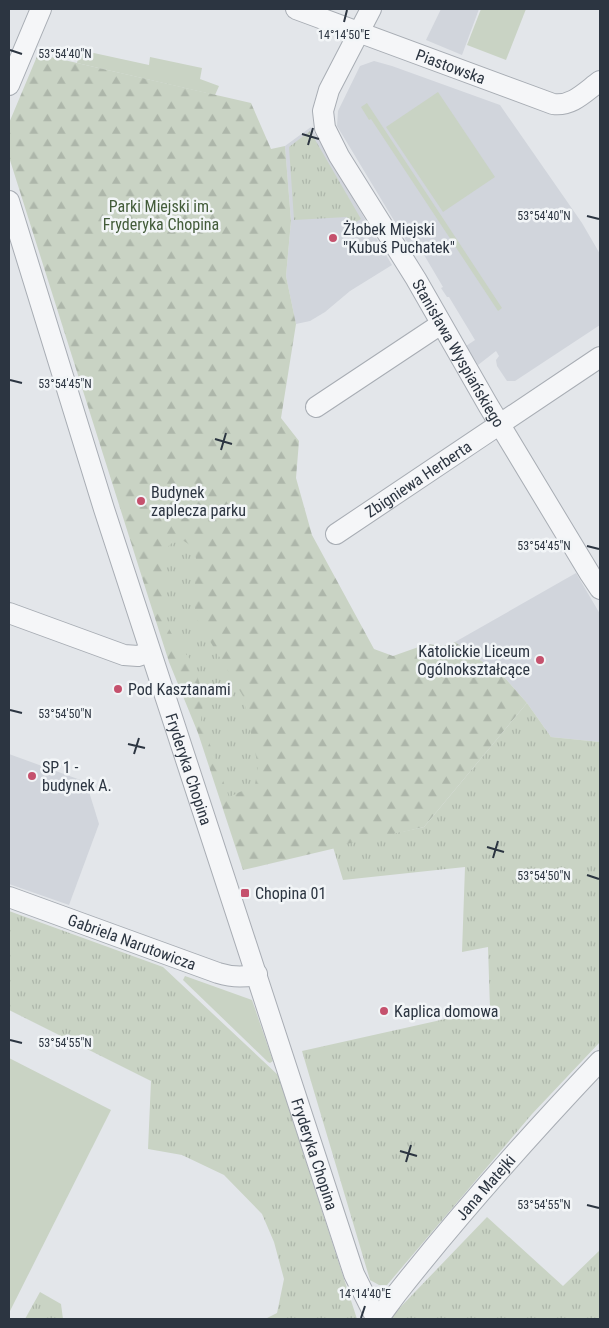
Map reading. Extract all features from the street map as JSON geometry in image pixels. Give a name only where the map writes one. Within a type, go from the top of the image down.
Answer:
[{"type":"street","points":[[9,85],[41,9]]},
{"type":"street","name":"Piastowska","points":[[296,9],[554,104],[563,105],[571,102],[598,87]]},
{"type":"street","name":"Stanisława Wyspiańskiego","points":[[371,9],[329,90],[323,111],[326,128],[339,156],[416,279],[500,424],[600,589]]},
{"type":"street","name":"Fryderyka Chopina","points":[[10,208],[150,652],[354,1274],[373,1312],[378,1318]]},
{"type":"street","points":[[316,407],[441,324]]},
{"type":"street","name":"Zbigniewa Herberta","points":[[336,534],[600,357]]},
{"type":"street","points":[[9,613],[124,656],[138,656],[150,652]]},
{"type":"street","name":"Gabriela Narutowicza","points":[[9,897],[218,973],[230,976],[257,974]]},
{"type":"street","name":"Jana Matejki","points":[[378,1318],[479,1195],[541,1124],[600,1061]]},
{"type":"shaded area","points":[[441,9],[479,9],[462,55],[426,40]]},
{"type":"shaded area","points":[[374,61],[500,105],[582,223],[600,254],[600,325],[515,381],[507,381],[497,366],[496,360],[499,356],[496,351],[478,365],[466,346],[475,340],[449,297],[441,288],[443,287],[417,243],[410,247],[337,126],[338,111],[360,66]]},
{"type":"shaded area","name":"Żłobek Miejski \"Kubuś Puchatek\"","points":[[311,127],[392,265],[350,291],[325,312],[310,321],[296,324],[286,276],[291,221],[285,146]]},
{"type":"shaded area","name":"Katolickie Liceum Ogólnokształcące","points":[[576,573],[600,614],[600,742],[551,737],[527,703],[505,678],[455,642]]},
{"type":"shaded area","points":[[9,754],[86,782],[99,824],[69,905],[9,884]]},
{"type":"green space","points":[[481,9],[526,9],[506,60],[467,45]]},
{"type":"green space","points":[[80,50],[149,65],[150,57],[202,68],[200,79],[219,86],[215,95],[77,63]]},
{"type":"green space","name":"Parki Miejski im. Fryderyka Chopina","points":[[38,54],[251,103],[271,149],[285,146],[291,221],[286,276],[296,324],[281,418],[299,441],[296,478],[312,535],[374,649],[393,656],[427,644],[443,646],[455,642],[505,678],[527,703],[424,827],[243,870],[198,733],[169,662],[9,157],[9,123]]},
{"type":"green space","points":[[438,92],[495,177],[443,212],[386,127]]},
{"type":"green space","points":[[367,103],[502,308],[498,311],[371,119],[369,120],[361,107]]},
{"type":"green space","points":[[310,131],[361,219],[351,225],[347,217],[294,220],[289,147]]},
{"type":"green space","points":[[184,541],[194,548],[196,559],[194,600],[196,618],[243,696],[258,766],[255,785],[229,797],[201,720],[204,697],[193,663],[175,640],[165,621],[166,579],[162,561],[163,551],[172,543]]},
{"type":"green space","points":[[527,703],[551,737],[600,742],[600,1042],[532,1114],[387,1285],[379,1285],[370,1280],[302,1051],[490,1009],[488,947],[462,952],[465,867],[343,880],[333,847],[424,827]]},
{"type":"green space","points":[[9,911],[163,967],[278,1075],[357,1319],[265,1319],[277,1313],[284,1279],[274,1242],[262,1214],[224,1175],[182,1155],[148,1149],[151,1081],[9,1010]]},
{"type":"green space","points":[[185,976],[252,1000],[273,1061],[268,1062],[183,980]]},
{"type":"green space","points":[[9,1058],[111,1110],[9,1313]]},
{"type":"green space","points":[[487,1217],[563,1286],[600,1250],[600,1319],[389,1319]]},
{"type":"green space","points":[[40,1292],[61,1304],[63,1319],[25,1319]]},
{"type":"place","name":"Żłobek Miejski \"Kubuś Puchatek\"","points":[[333,238]]},
{"type":"place","name":"Budynek zaplecza parku","points":[[141,501]]},
{"type":"place","name":"Katolickie Liceum Ogólnokształcące","points":[[540,660]]},
{"type":"place","name":"Pod Kasztanami","points":[[118,689]]},
{"type":"place","name":"SP 1 - budynek A.","points":[[32,776]]},
{"type":"place","name":"Chopina 01","points":[[245,893]]},
{"type":"place","name":"Kaplica domowa","points":[[384,1011]]}]
